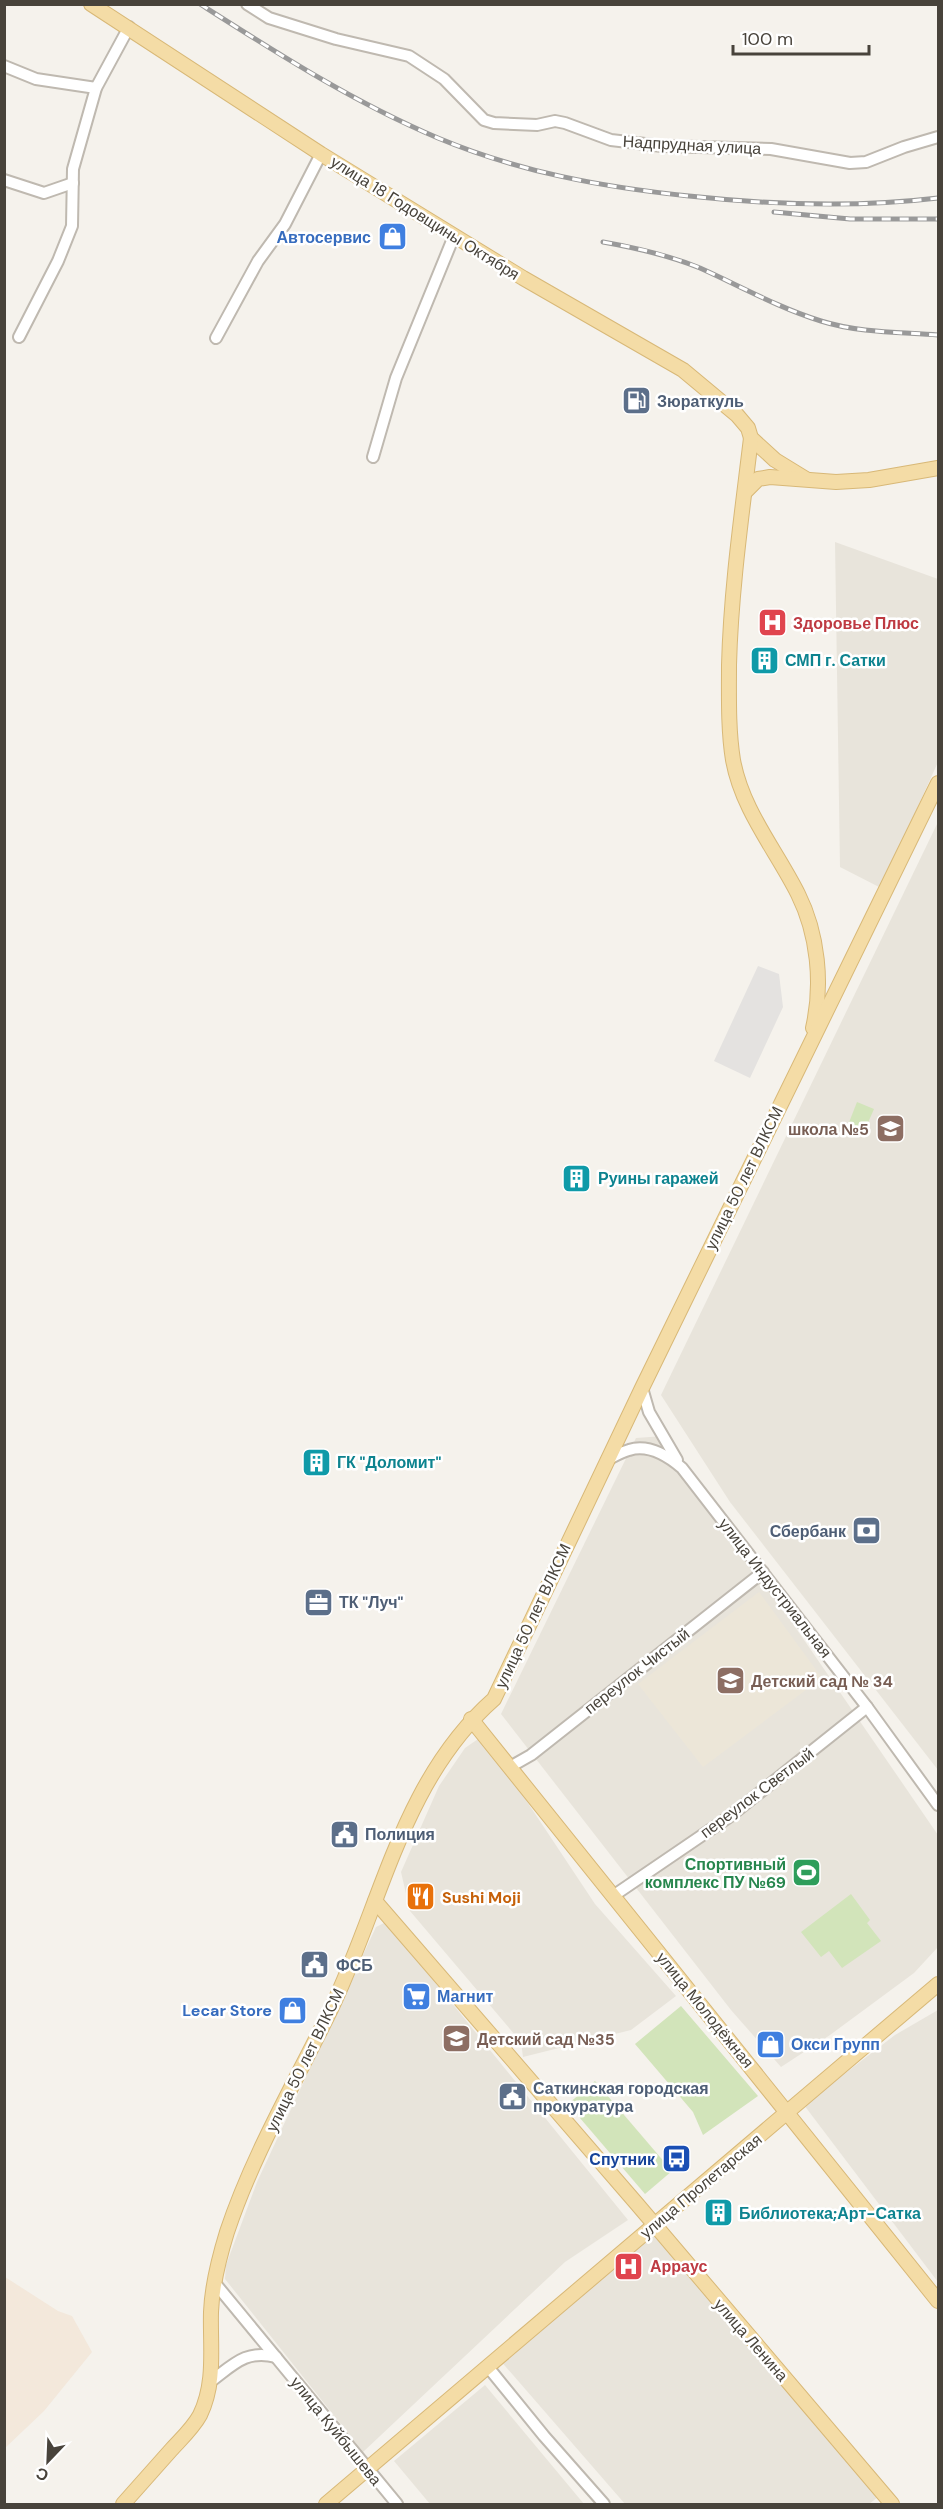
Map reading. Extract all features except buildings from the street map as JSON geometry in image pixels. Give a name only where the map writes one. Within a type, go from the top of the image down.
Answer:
[{"type":"main road","name":"улица 18 Годовщины Октября","points":[[91,4],[321,154],[523,278],[683,370],[737,415],[748,428],[752,438],[775,460],[806,479]]},
{"type":"main road","points":[[752,438],[730,638],[730,739],[743,794],[798,894],[812,929],[817,960],[817,981],[814,1021],[809,1042]]},
{"type":"main road","points":[[745,492],[758,479],[770,477],[836,482],[869,480],[939,468]]},
{"type":"main road","name":"улица 50 лет ВЛКСМ","points":[[123,2505],[193,2426],[200,2415],[210,2382],[214,2282],[224,2240],[245,2185],[287,2093],[331,2009],[395,1848],[418,1797],[471,1719],[494,1699],[606,1461],[809,1042],[939,783]]},
{"type":"main road","name":"улица Молодёжная","points":[[471,1719],[939,2301]]},
{"type":"main road","name":"улица Ленина","points":[[375,1901],[637,2204],[885,2502]]},
{"type":"main road","name":"улица Пролетарская","points":[[326,2505],[939,1984]]},
{"type":"street","name":"Надпрудная улица","points":[[247,4],[268,18],[336,39],[409,56],[444,79],[484,120],[494,123],[515,125],[566,123],[611,140],[662,146],[771,149],[850,163],[866,162],[904,147],[939,137]]},
{"type":"street","points":[[19,337],[58,261],[72,226],[73,170],[96,88],[129,27]]},
{"type":"street","points":[[4,66],[36,79],[96,88]]},
{"type":"street","points":[[216,338],[258,261],[285,224],[321,154]]},
{"type":"street","points":[[4,180],[44,193],[73,183]]},
{"type":"street","points":[[373,457],[396,378],[454,236]]},
{"type":"street","points":[[642,1388],[649,1412],[682,1468]]},
{"type":"street","name":"улица Индустриальная","points":[[606,1461],[629,1450],[653,1451],[668,1456],[682,1468],[867,1707],[939,1805]]},
{"type":"street","name":"переулок Чистый","points":[[510,1767],[531,1755],[763,1572]]},
{"type":"street","name":"переулок Светлый","points":[[613,1896],[729,1817],[867,1707]]},
{"type":"street","name":"улица Куйбышева","points":[[214,2282],[397,2505]]},
{"type":"street","points":[[210,2382],[240,2360],[260,2353],[276,2357]]},
{"type":"street","points":[[488,2367],[604,2505]]},
{"type":"shaded area","points":[[835,542],[938,579],[938,762],[881,888],[840,867]]},
{"type":"shaded area","points":[[938,822],[938,1770],[730,1502],[661,1395]]},
{"type":"shaded area","points":[[758,966],[779,974],[783,1007],[750,1078],[714,1061]]},
{"type":"shaded area","points":[[664,1436],[938,1835],[938,1947],[914,1973],[830,2035],[781,2067],[731,2010],[501,1714],[636,1438]]},
{"type":"shaded area","name":"Детский сад № 34","points":[[759,1592],[822,1678],[703,1767],[638,1684]]},
{"type":"shaded area","points":[[481,1737],[486,1740],[595,1904],[676,1996],[631,2030],[523,2057],[521,2042],[410,1911],[401,1872],[439,1786],[465,1748]]},
{"type":"shaded area","points":[[386,1922],[628,2220],[565,2262],[363,2452],[225,2279],[226,2265],[257,2182],[376,1927]]},
{"type":"shaded area","points":[[938,2010],[938,2282],[804,2105],[895,2035]]},
{"type":"shaded area","points":[[651,2231],[878,2497],[869,2504],[625,2504],[499,2359]]},
{"type":"shaded area","points":[[5,2277],[58,2311],[72,2316],[92,2352],[44,2411],[5,2448]]},
{"type":"shaded area","points":[[485,2385],[584,2504],[430,2504],[394,2461]]},
{"type":"green space","points":[[857,1102],[874,1109],[864,1132],[848,1125]]},
{"type":"green space","points":[[851,1894],[870,1920],[867,1923],[881,1941],[842,1968],[829,1951],[821,1957],[801,1932]]},
{"type":"green space","points":[[681,2006],[758,2096],[703,2135],[693,2112],[635,2044]]},
{"type":"green space","points":[[595,2081],[672,2171],[645,2194],[568,2104]]},
{"type":"railway","points":[[200,4],[287,58],[376,109],[468,150],[530,169],[624,188],[752,202],[844,204],[938,198]]},
{"type":"railway","points":[[774,212],[850,219],[938,219]]},
{"type":"railway","points":[[603,242],[652,252],[688,263],[805,316],[835,325],[864,330],[938,335]]},
{"type":"place","name":"Автосервис","points":[[392,237]]},
{"type":"place","name":"Зюраткуль","points":[[636,401]]},
{"type":"place","name":"Здоровье Плюс","points":[[772,623]]},
{"type":"place","name":"СМП г. Сатки","points":[[764,660]]},
{"type":"place","name":"школа №5","points":[[890,1129]]},
{"type":"place","name":"Руины гаражей","points":[[577,1178]]},
{"type":"place","name":"ГК \"Доломит\"","points":[[316,1462]]},
{"type":"place","name":"Сбербанк","points":[[867,1531]]},
{"type":"place","name":"ТК \"Луч\"","points":[[318,1602]]},
{"type":"place","name":"Детский сад № 34","points":[[730,1681]]},
{"type":"place","name":"Полиция","points":[[344,1834]]},
{"type":"place","name":"Спортивный комплекс ПУ №69","points":[[807,1873]]},
{"type":"place","name":"Sushi Moji","points":[[421,1897]]},
{"type":"place","name":"ФСБ","points":[[315,1965]]},
{"type":"place","name":"Магнит","points":[[416,1996]]},
{"type":"place","name":"Lecar Store","points":[[293,2010]]},
{"type":"place","name":"Детский сад №35","points":[[456,2039]]},
{"type":"place","name":"Окси Групп","points":[[770,2044]]},
{"type":"place","name":"Саткинская городская прокуратура","points":[[512,2097]]},
{"type":"place","name":"Спутник","points":[[676,2159]]},
{"type":"place","name":"Библиотека;Арт-Сатка","points":[[718,2213]]},
{"type":"place","name":"Арраус","points":[[629,2266]]}]
